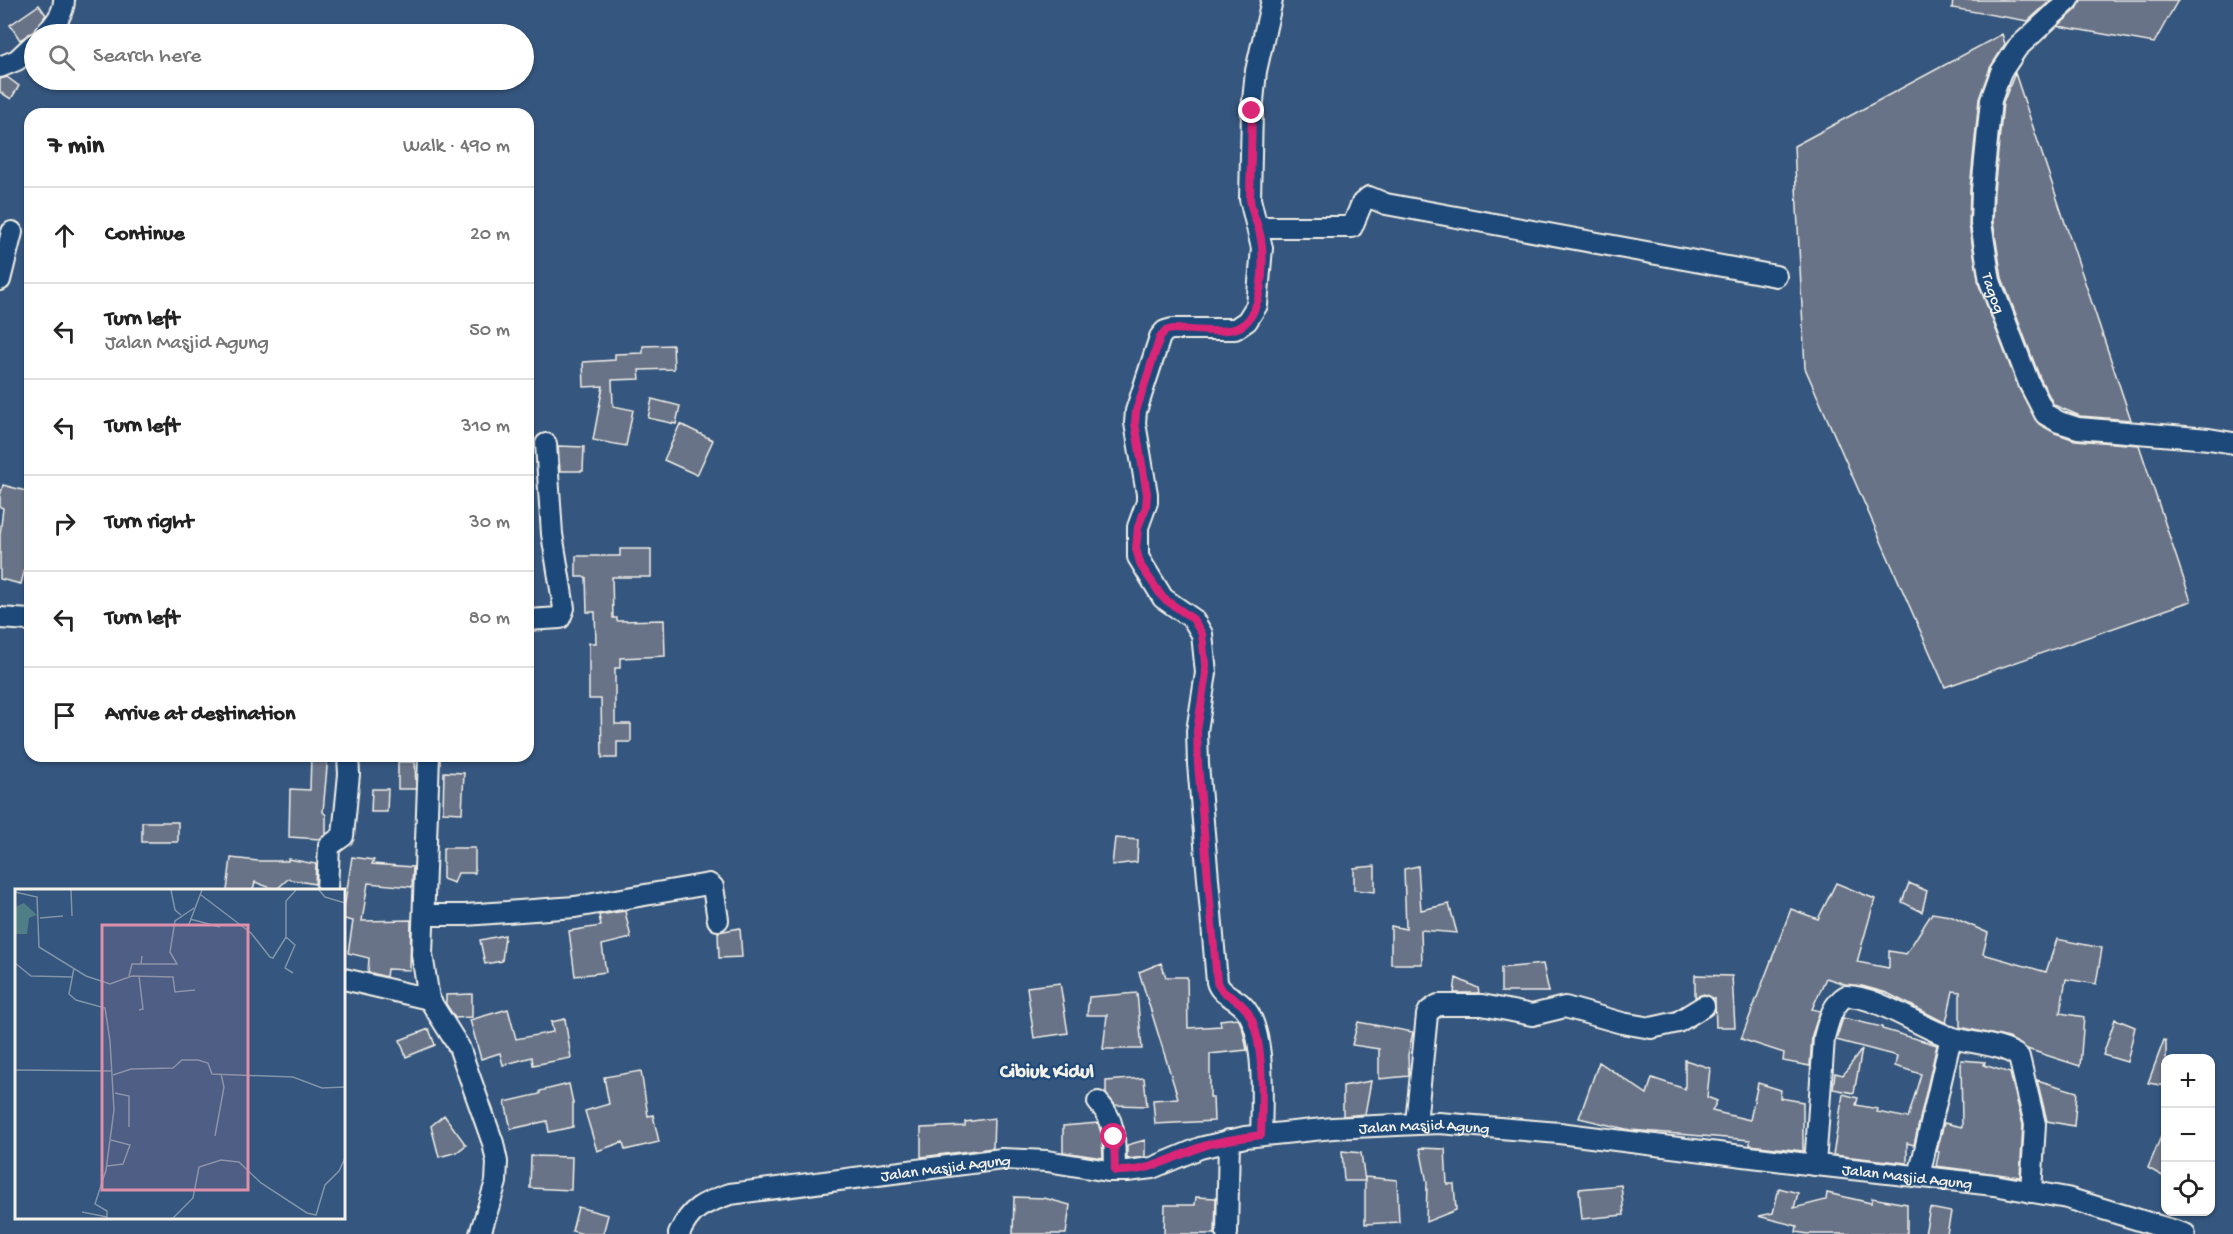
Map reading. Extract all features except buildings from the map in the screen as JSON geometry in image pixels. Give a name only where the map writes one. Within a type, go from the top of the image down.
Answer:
[{"type":"street","points":[[55,24],[64,9],[64,0]]},
{"type":"street","points":[[1261,1135],[1262,1094],[1257,1036],[1251,1016],[1243,1004],[1222,992],[1217,982],[1198,764],[1197,731],[1206,673],[1202,634],[1193,619],[1163,598],[1138,558],[1138,527],[1146,507],[1147,494],[1135,423],[1138,401],[1160,337],[1165,331],[1235,329],[1252,315],[1257,304],[1262,248],[1250,199],[1253,93],[1272,0]]},
{"type":"street","name":"Tagog","points":[[2069,0],[2017,48],[2001,72],[1992,100],[1982,190],[1981,223],[1990,280],[2008,332],[2028,383],[2045,414],[2059,422],[2078,428],[2233,443]]},
{"type":"street","points":[[0,67],[17,60],[24,53]]},
{"type":"street","points":[[1258,227],[1352,227],[1362,203],[1369,197],[1386,204],[1776,276]]},
{"type":"street","points":[[0,279],[12,232]]},
{"type":"street","points":[[534,620],[560,618],[564,608],[550,514],[546,444]]},
{"type":"street","points":[[0,618],[24,620]]},
{"type":"street","points":[[327,889],[329,846],[344,836],[348,762]]},
{"type":"street","points":[[429,762],[422,954],[429,999],[459,1047],[493,1143],[497,1162],[496,1182],[480,1234]]},
{"type":"street","points":[[424,915],[465,915],[575,907],[709,884],[713,887],[718,920]]},
{"type":"street","points":[[345,979],[429,999]]},
{"type":"street","points":[[1815,1165],[1824,1038],[1829,1020],[1840,999],[1854,996],[1927,1029],[2019,1057],[2035,1124],[2031,1192]]},
{"type":"street","points":[[1416,1123],[1426,1015],[1438,1005],[1482,1005],[1532,1015],[1565,1007],[1622,1023],[1651,1028],[1678,1022],[1704,1006]]},
{"type":"street","points":[[1919,1176],[1951,1037]]},
{"type":"street","points":[[1098,1102],[1110,1115],[1112,1123],[1115,1171]]},
{"type":"street","name":"Jalan Masjid Agung","points":[[679,1234],[685,1220],[700,1205],[730,1194],[1002,1159],[1047,1161],[1115,1171],[1152,1168],[1200,1148],[1229,1140],[1261,1135],[1416,1123],[1559,1133],[1994,1185],[2067,1198],[2186,1234]]},
{"type":"street","points":[[1227,1234],[1229,1140]]},
{"type":"district","name":"Cibiuk Kidul","points":[[1047,1070]]},
{"type":"route","points":[[1114,1137],[1115,1171],[1127,1172],[1152,1168],[1219,1142],[1261,1135],[1262,1094],[1257,1036],[1251,1016],[1243,1004],[1222,992],[1217,982],[1198,764],[1197,731],[1206,673],[1202,634],[1193,619],[1163,598],[1156,590],[1141,566],[1136,549],[1138,527],[1147,502],[1135,423],[1136,411],[1160,337],[1165,331],[1172,329],[1235,329],[1247,321],[1257,304],[1262,248],[1250,199],[1252,111]]}]
